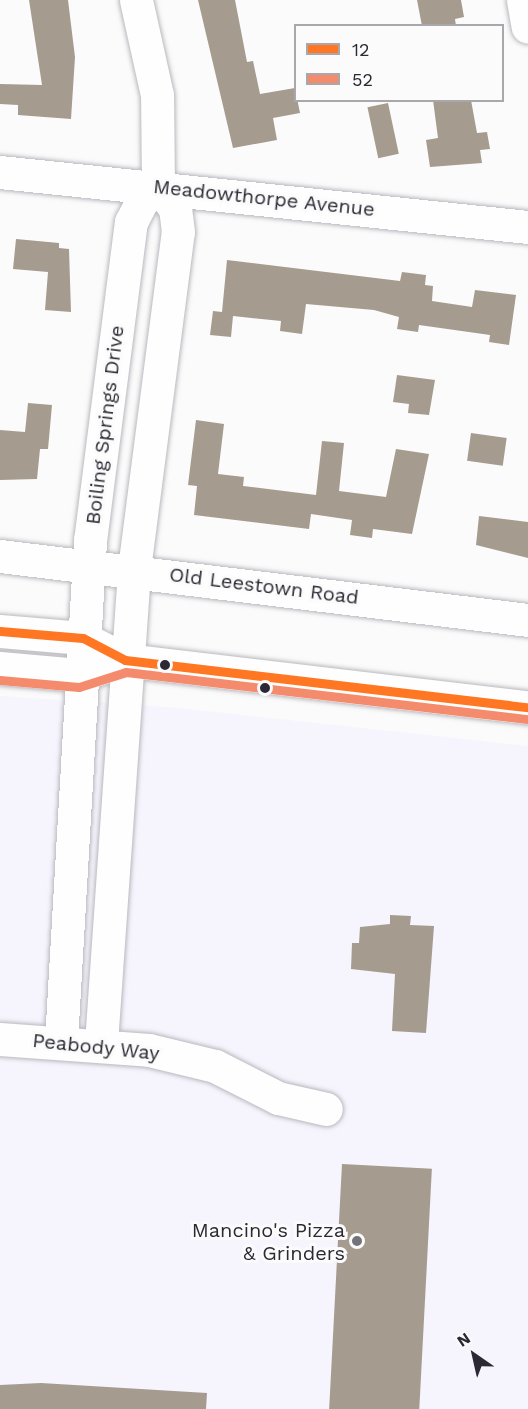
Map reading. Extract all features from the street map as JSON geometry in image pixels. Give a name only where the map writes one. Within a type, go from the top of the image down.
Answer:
[{"type":"street","points":[[101,1043],[125,660],[134,569],[178,232],[175,208],[158,186],[157,95],[136,0]]},
{"type":"street","points":[[523,0],[528,27]]},
{"type":"street","name":"Meadowthorpe Avenue","points":[[0,172],[158,186],[528,227]]},
{"type":"street","name":"Boiling Springs Drive","points":[[61,1041],[79,675],[89,565],[130,222],[141,202],[158,186]]},
{"type":"street","name":"Old Leestown Road","points":[[0,556],[134,569],[528,620]]},
{"type":"street","points":[[0,631],[83,638],[125,660],[528,707]]},
{"type":"street","points":[[0,668],[79,675],[125,660]]},
{"type":"street","name":"Peabody Way","points":[[0,1039],[101,1043],[215,1066],[278,1098],[326,1109]]},
{"type":"shaded area","points":[[0,696],[179,708],[528,746],[528,1409],[0,1409]]},
{"type":"building","points":[[29,0],[68,0],[75,57],[71,119],[18,115],[18,105],[0,104],[0,84],[42,85]]},
{"type":"building","points":[[198,0],[235,0],[247,62],[253,61],[260,94],[294,88],[294,102],[298,102],[300,113],[273,118],[277,140],[233,148]]},
{"type":"building","points":[[417,0],[461,0],[464,17],[455,19],[456,24],[422,24]]},
{"type":"building","points":[[433,102],[471,102],[477,133],[487,132],[490,149],[480,150],[482,163],[430,167],[426,140],[438,138]]},
{"type":"building","points":[[388,103],[399,154],[378,158],[367,107]]},
{"type":"building","points":[[16,239],[59,243],[59,248],[69,249],[71,312],[45,310],[48,272],[13,269]]},
{"type":"building","points":[[227,260],[400,281],[402,272],[426,275],[425,285],[433,286],[432,301],[472,307],[475,290],[516,295],[509,345],[489,342],[490,335],[419,325],[418,332],[397,329],[399,317],[374,310],[306,304],[302,334],[280,331],[281,321],[233,316],[231,337],[210,335],[213,311],[222,312]]},
{"type":"building","points":[[397,375],[435,380],[429,415],[408,413],[409,404],[393,402]]},
{"type":"building","points":[[28,403],[52,405],[48,449],[40,449],[37,479],[0,480],[0,430],[25,432]]},
{"type":"building","points":[[196,420],[224,424],[218,474],[244,477],[243,486],[316,495],[322,441],[344,443],[339,491],[386,497],[396,449],[429,454],[412,534],[373,529],[372,538],[350,535],[352,520],[311,514],[309,529],[194,515],[197,486],[188,485]]},
{"type":"building","points":[[471,433],[507,438],[503,466],[467,461]]},
{"type":"building","points":[[479,516],[528,522],[528,558],[476,545]]},
{"type":"building","points":[[390,915],[411,916],[410,925],[434,926],[426,1033],[392,1031],[395,974],[351,969],[352,943],[359,943],[360,927],[390,924]]},
{"type":"building","points":[[342,1164],[432,1169],[419,1409],[329,1409]]},
{"type":"building","points":[[41,1383],[207,1393],[206,1409],[0,1409],[0,1385]]},
{"type":"transit line","name":"12","points":[[0,631],[83,638],[125,660],[528,707]]},
{"type":"transit line","name":"52","points":[[0,680],[79,687],[126,672],[527,719]]},
{"type":"place","name":"Mancino's Pizza & Grinders","points":[[357,1241]]}]
